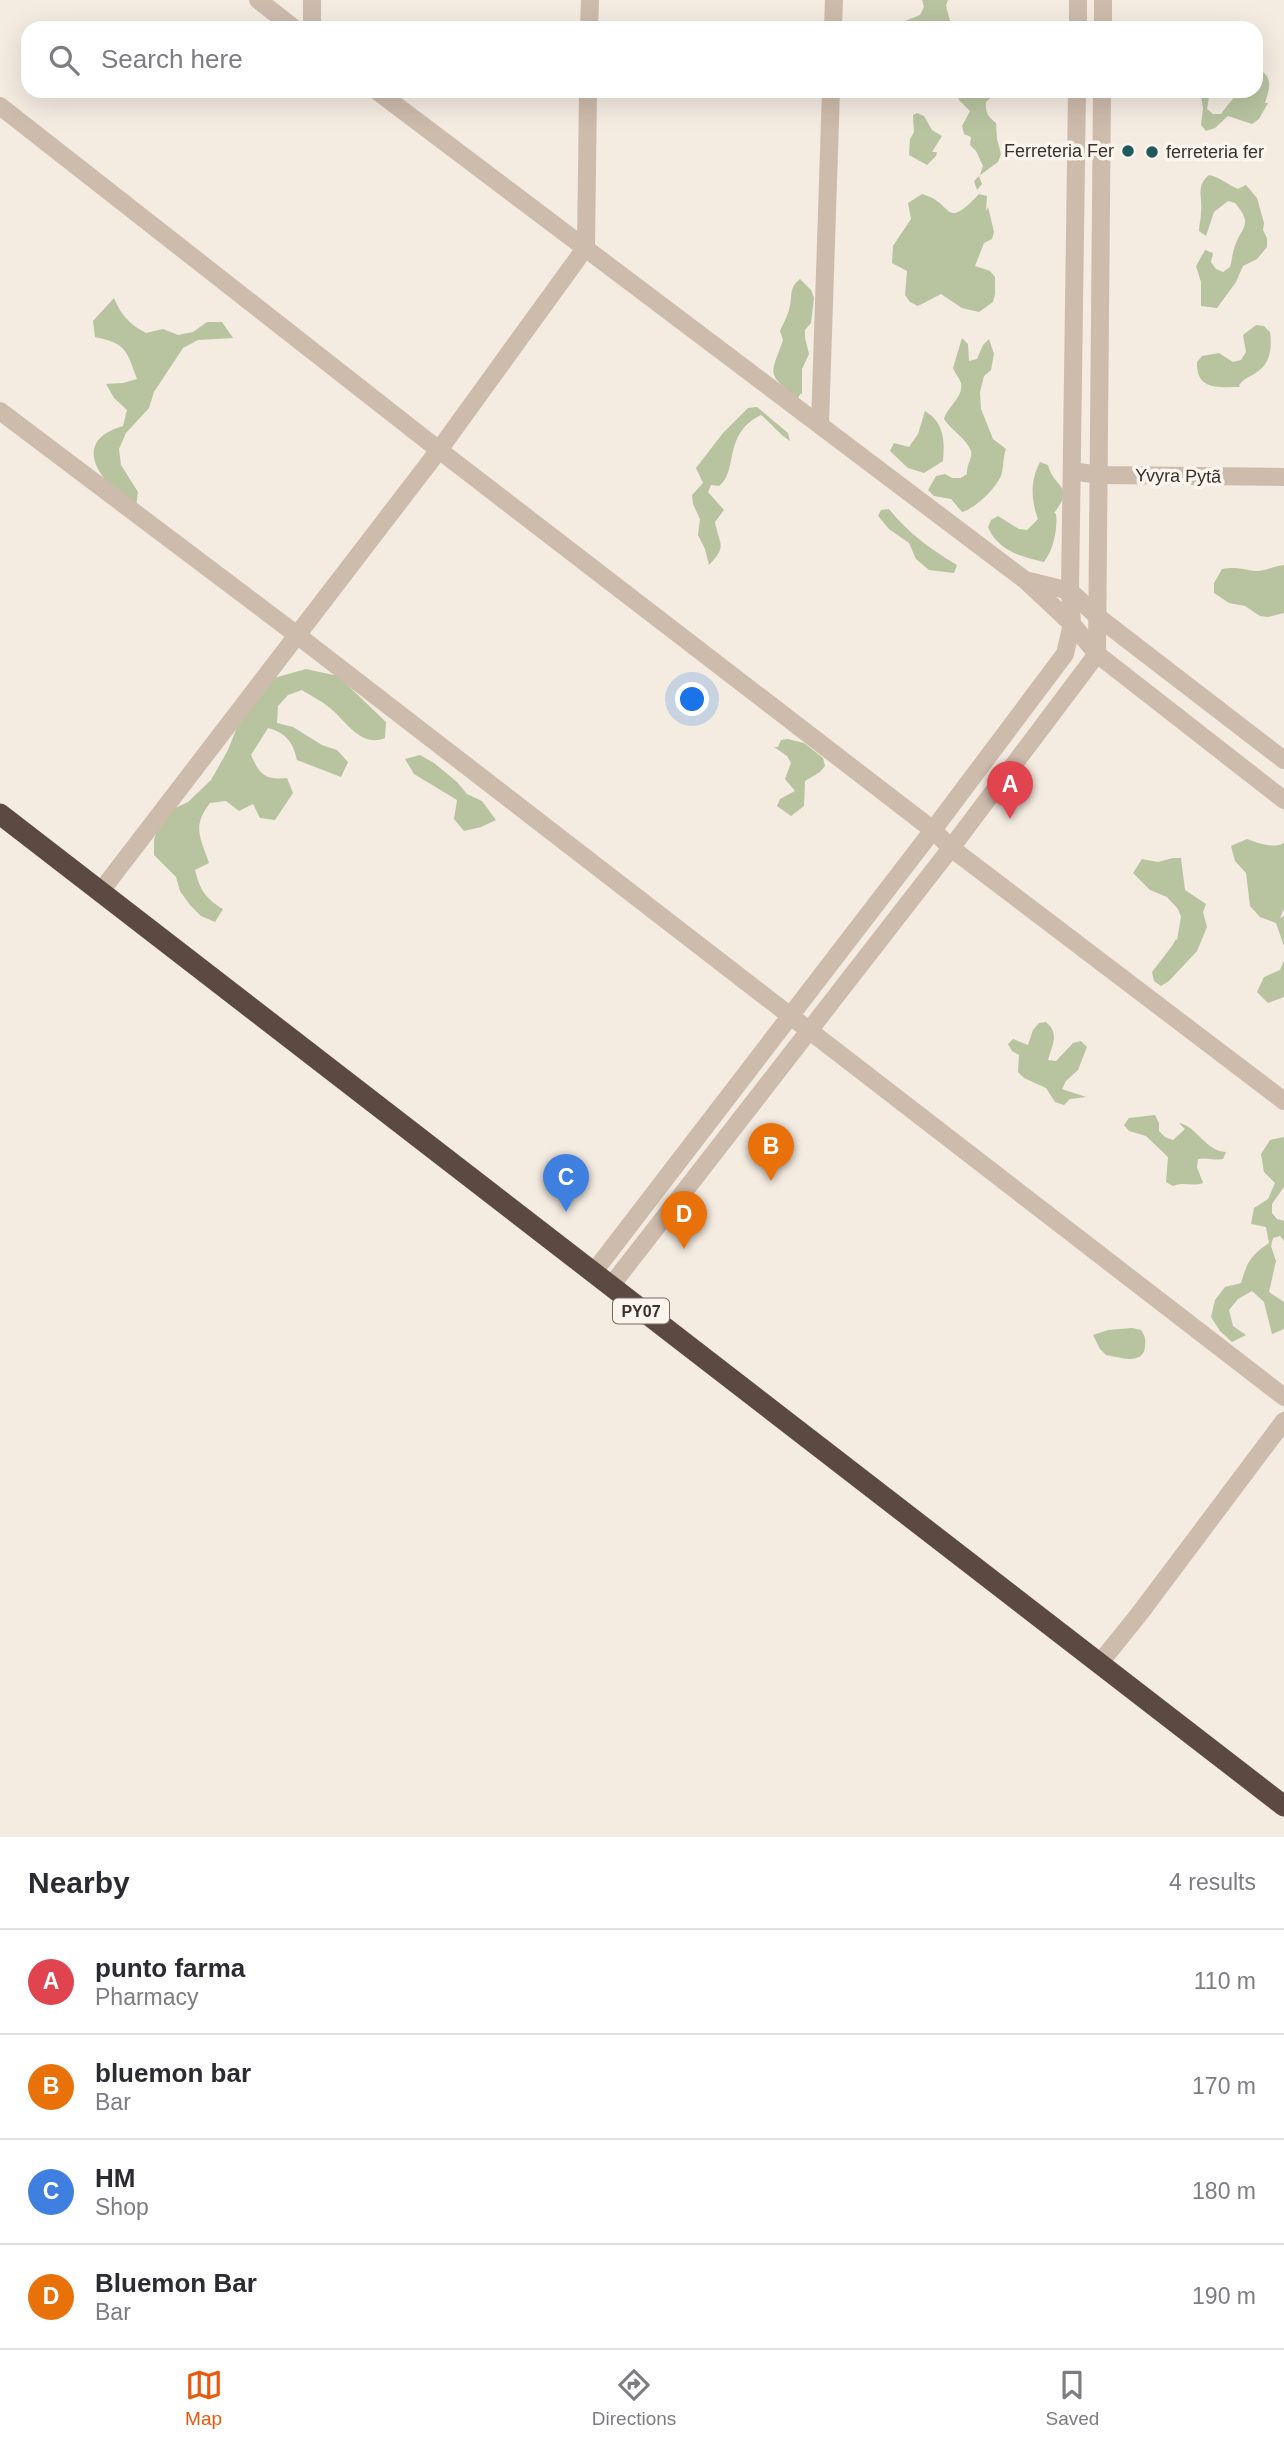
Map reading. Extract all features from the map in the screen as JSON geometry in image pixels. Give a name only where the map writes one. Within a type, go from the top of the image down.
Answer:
[{"type":"highway","name":"PY07","points":[[0,814],[1284,1806]]},
{"type":"street","points":[[258,0],[285,21]]},
{"type":"street","points":[[312,0],[312,21]]},
{"type":"street","points":[[589,21],[590,0]]},
{"type":"street","points":[[833,21],[834,0]]},
{"type":"street","points":[[1078,0],[1078,21]]},
{"type":"street","points":[[1103,0],[1103,21]]},
{"type":"street","points":[[386,98],[1025,580],[1072,624],[1097,654],[1284,800]]},
{"type":"street","points":[[101,891],[439,450],[586,247],[588,98]]},
{"type":"street","points":[[820,424],[831,98]]},
{"type":"street","points":[[593,1273],[1065,654],[1072,624],[1070,591],[1077,98]]},
{"type":"street","points":[[610,1287],[951,848],[1097,654],[1102,98]]},
{"type":"street","points":[[0,106],[439,450],[933,830],[951,848],[1284,1101]]},
{"type":"street","points":[[0,411],[791,1014],[1284,1397]]},
{"type":"street","name":"Yvyra Pytã","points":[[1072,471],[1099,475],[1284,477]]},
{"type":"street","points":[[1025,580],[1070,591],[1098,617],[1284,760]]},
{"type":"street","points":[[1099,1664],[1284,1421]]},
{"type":"green space","points":[[922,0],[948,0],[946,6],[950,21],[905,21],[920,15],[924,7]]},
{"type":"green space","points":[[1263,72],[1266,75],[1269,82],[1265,103],[1268,103],[1259,119],[1252,124],[1228,116],[1215,128],[1206,131],[1201,125],[1201,98],[1209,98],[1207,109],[1213,114],[1221,114],[1232,100],[1263,98]]},
{"type":"green space","points":[[959,98],[990,98],[986,106],[988,114],[996,123],[1001,154],[998,162],[979,176],[983,166],[970,145],[971,137],[964,134],[962,126],[970,111]]},
{"type":"green space","points":[[917,113],[924,116],[932,130],[942,136],[932,152],[937,152],[936,156],[927,165],[909,155],[910,139],[914,132],[913,115]]},
{"type":"green space","points":[[1209,175],[1238,189],[1246,185],[1257,198],[1267,238],[1267,247],[1257,259],[1243,266],[1236,282],[1217,308],[1201,306],[1201,282],[1196,266],[1205,250],[1213,253],[1211,262],[1216,269],[1223,272],[1230,267],[1245,222],[1235,203],[1228,201],[1214,212],[1206,236],[1199,231],[1201,188]]},
{"type":"green space","points":[[979,176],[982,184],[977,190],[974,181]]},
{"type":"green space","points":[[922,194],[954,213],[968,205],[979,194],[987,196],[986,211],[988,207],[994,232],[992,239],[984,243],[975,266],[990,271],[995,277],[995,294],[993,302],[979,312],[962,308],[941,294],[918,306],[910,302],[905,295],[907,271],[892,263],[893,246],[911,219],[908,203]]},
{"type":"green space","points":[[800,279],[811,290],[814,298],[811,323],[805,330],[809,354],[802,369],[802,395],[801,393],[798,398],[776,378],[774,367],[783,340],[780,331],[789,310],[792,289]]},
{"type":"green space","points":[[114,298],[126,318],[146,333],[163,329],[178,335],[193,332],[207,322],[222,322],[233,338],[198,340],[183,348],[154,392],[149,408],[126,433],[119,449],[121,465],[138,492],[136,508],[103,477],[96,466],[94,454],[96,443],[106,434],[123,426],[127,410],[114,398],[106,384],[137,379],[124,350],[113,342],[95,337],[93,321]]},
{"type":"green space","points":[[1256,325],[1264,326],[1270,332],[1270,354],[1262,368],[1243,381],[1240,387],[1217,387],[1205,383],[1200,378],[1197,362],[1202,356],[1219,353],[1233,362],[1241,360],[1246,352],[1243,335]]},
{"type":"green space","points":[[962,338],[968,344],[969,361],[977,359],[989,339],[994,354],[991,370],[984,376],[980,392],[981,409],[993,439],[1006,449],[997,483],[980,501],[962,512],[951,499],[934,496],[928,490],[936,476],[945,474],[952,478],[961,478],[967,474],[971,451],[944,419],[960,393],[960,381],[953,368]]},
{"type":"green space","points":[[757,407],[788,433],[790,441],[761,415],[741,432],[725,479],[719,486],[711,485],[708,492],[724,510],[715,522],[721,545],[719,553],[709,565],[698,535],[700,519],[693,504],[692,495],[703,483],[696,468],[723,433],[748,408]]},
{"type":"green space","points":[[925,411],[940,426],[944,446],[943,461],[924,473],[908,468],[890,451],[894,443],[909,447],[918,434]]},
{"type":"green space","points":[[1040,462],[1048,465],[1063,492],[1054,513],[1054,540],[1044,562],[1019,555],[1004,547],[988,527],[991,520],[998,516],[1019,529],[1027,530],[1038,519],[1033,490],[1034,476]]},
{"type":"green space","points":[[889,509],[921,540],[957,565],[954,573],[929,570],[916,559],[909,543],[889,529],[878,516],[881,510]]},
{"type":"green space","points":[[1284,565],[1284,613],[1260,616],[1245,606],[1229,603],[1214,593],[1214,583],[1222,569],[1259,571]]},
{"type":"green space","points":[[306,669],[338,676],[386,722],[385,738],[369,739],[354,732],[327,705],[302,690],[288,695],[278,706],[277,723],[293,727],[322,745],[337,750],[348,762],[341,777],[297,760],[288,739],[268,728],[251,755],[264,775],[287,778],[293,793],[275,820],[260,818],[253,804],[239,811],[226,801],[210,803],[204,811],[199,832],[209,863],[195,870],[204,893],[223,909],[215,922],[201,916],[190,905],[180,891],[176,877],[154,855],[154,839],[160,823],[173,809],[188,802],[211,780],[228,750],[241,717],[274,678]]},
{"type":"green space","points":[[781,740],[804,743],[823,758],[825,766],[805,781],[804,806],[791,816],[777,806],[780,799],[795,791],[785,779],[791,763],[787,756],[774,747],[778,747]]},
{"type":"green space","points":[[420,755],[457,782],[467,794],[482,801],[496,820],[464,831],[454,819],[457,800],[414,774],[405,759]]},
{"type":"green space","points":[[1247,839],[1270,845],[1284,843],[1284,909],[1280,918],[1284,916],[1284,946],[1276,923],[1260,917],[1250,906],[1246,873],[1235,861],[1231,846]]},
{"type":"green space","points":[[1181,858],[1185,890],[1206,904],[1203,912],[1207,927],[1197,951],[1161,986],[1154,981],[1152,972],[1177,940],[1181,917],[1178,909],[1167,897],[1150,890],[1133,873],[1142,859],[1158,862]]},
{"type":"green space","points":[[1284,960],[1284,997],[1268,1003],[1257,992],[1264,977],[1280,970]]},
{"type":"green space","points":[[1046,1022],[1054,1035],[1048,1060],[1056,1061],[1073,1043],[1081,1041],[1087,1047],[1078,1070],[1062,1089],[1086,1097],[1070,1099],[1064,1105],[1055,1102],[1046,1088],[1024,1078],[1018,1072],[1019,1055],[1012,1051],[1008,1044],[1013,1039],[1028,1045],[1033,1030],[1039,1023]]},
{"type":"green space","points":[[1155,1115],[1159,1131],[1165,1137],[1173,1140],[1185,1129],[1179,1123],[1186,1125],[1212,1148],[1226,1152],[1223,1159],[1198,1159],[1197,1167],[1203,1183],[1173,1186],[1166,1182],[1168,1157],[1146,1136],[1129,1131],[1124,1125],[1129,1118]]},
{"type":"green space","points":[[1284,1137],[1284,1187],[1272,1204],[1272,1213],[1277,1219],[1284,1221],[1284,1241],[1280,1236],[1273,1238],[1271,1246],[1276,1261],[1269,1292],[1284,1302],[1284,1329],[1272,1334],[1264,1302],[1252,1291],[1238,1299],[1229,1310],[1233,1326],[1246,1335],[1232,1342],[1220,1331],[1211,1317],[1215,1300],[1225,1287],[1241,1283],[1250,1260],[1269,1243],[1266,1227],[1251,1224],[1254,1208],[1268,1199],[1275,1183],[1264,1172],[1261,1154],[1270,1140]]},
{"type":"green space","points":[[1108,1330],[1141,1330],[1144,1336],[1145,1347],[1140,1357],[1106,1355],[1093,1335]]},
{"type":"place","name":"Ferreteria Fer","points":[[1128,151]]},
{"type":"place","name":"ferreteria fer","points":[[1152,152]]},
{"type":"place","name":"punto farma","points":[[1010,819]]},
{"type":"place","name":"bluemon bar","points":[[771,1181]]},
{"type":"place","name":"HM","points":[[566,1212]]},
{"type":"place","name":"Bluemon Bar","points":[[684,1249]]}]
